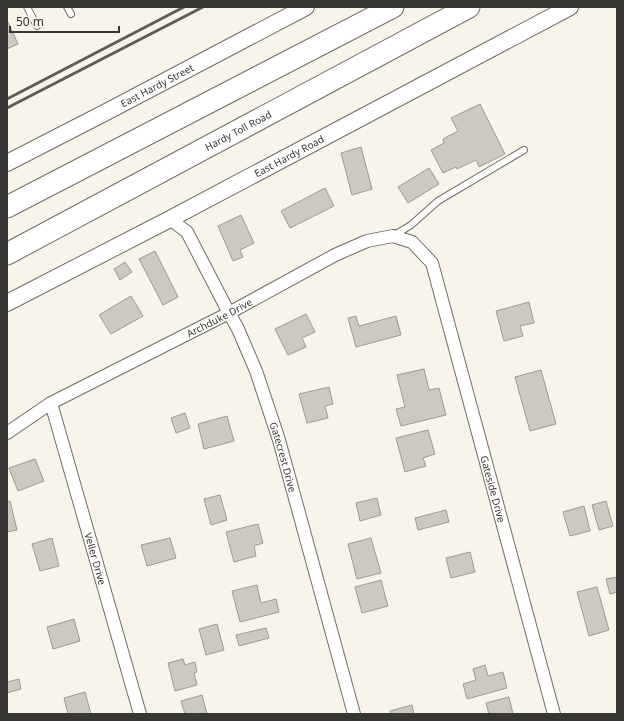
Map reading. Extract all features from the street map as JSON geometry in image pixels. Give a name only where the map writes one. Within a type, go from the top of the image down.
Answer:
[{"type":"highway","points":[[7,207],[393,7]]},
{"type":"highway","name":"Hardy Toll Road","points":[[7,254],[469,7]]},
{"type":"main road","name":"East Hardy Street","points":[[7,163],[306,7]]},
{"type":"main road","name":"East Hardy Road","points":[[7,303],[170,219],[564,10]]},
{"type":"street","name":"Gatecrest Drive","points":[[170,219],[187,232],[238,329],[256,371],[279,440],[354,714]]},
{"type":"street","name":"Archduke Drive","points":[[7,433],[51,403],[229,313],[336,255],[366,241],[393,236],[412,242],[432,263]]},
{"type":"street","name":"Gateside Drive","points":[[432,263],[554,714]]},
{"type":"street","name":"Veller Drive","points":[[51,403],[140,714]]},
{"type":"lane","points":[[27,7],[37,26]]},
{"type":"lane","points":[[67,7],[71,14]]},
{"type":"lane","points":[[393,236],[411,225],[438,201],[524,150]]},
{"type":"building","points":[[7,20],[18,44],[7,49]]},
{"type":"building","points":[[480,104],[505,154],[479,167],[476,160],[457,169],[456,167],[443,173],[431,150],[444,143],[443,139],[458,131],[451,118]]},
{"type":"building","points":[[361,147],[372,189],[352,195],[341,153]]},
{"type":"building","points":[[429,168],[439,184],[408,203],[398,187]]},
{"type":"building","points":[[325,188],[334,206],[290,228],[281,211]]},
{"type":"building","points":[[241,215],[254,243],[240,250],[243,257],[233,261],[218,226]]},
{"type":"building","points":[[155,251],[178,297],[163,305],[139,259]]},
{"type":"building","points":[[125,262],[132,272],[120,280],[114,269]]},
{"type":"building","points":[[131,296],[143,316],[111,334],[99,315]]},
{"type":"building","points":[[529,302],[534,323],[520,326],[523,336],[504,341],[496,311]]},
{"type":"building","points":[[306,314],[315,332],[302,338],[306,347],[288,355],[275,329]]},
{"type":"building","points":[[356,316],[359,326],[396,316],[401,335],[356,347],[348,318]]},
{"type":"building","points":[[424,369],[429,390],[439,388],[446,415],[401,426],[396,409],[405,407],[397,375]]},
{"type":"building","points":[[541,370],[556,424],[530,431],[515,377]]},
{"type":"building","points":[[329,387],[333,404],[325,406],[328,418],[307,423],[299,394]]},
{"type":"building","points":[[185,413],[190,428],[176,433],[171,418]]},
{"type":"building","points":[[227,416],[234,441],[204,449],[198,424]]},
{"type":"building","points":[[428,430],[435,454],[423,458],[426,466],[405,472],[396,438]]},
{"type":"building","points":[[35,459],[44,481],[18,491],[9,468]]},
{"type":"building","points":[[220,495],[227,520],[211,525],[204,499]]},
{"type":"building","points":[[377,498],[381,515],[360,521],[356,503]]},
{"type":"building","points":[[10,501],[17,530],[7,532],[7,502]]},
{"type":"building","points":[[606,501],[613,526],[599,530],[592,505]]},
{"type":"building","points":[[584,506],[590,531],[570,536],[563,512]]},
{"type":"building","points":[[446,510],[449,522],[418,530],[415,518]]},
{"type":"building","points":[[258,524],[263,543],[254,546],[256,556],[234,562],[226,532]]},
{"type":"building","points":[[52,538],[59,566],[40,571],[32,544]]},
{"type":"building","points":[[170,538],[176,558],[147,566],[141,545]]},
{"type":"building","points":[[371,538],[381,573],[357,579],[348,544]]},
{"type":"building","points":[[470,552],[475,572],[451,578],[446,558]]},
{"type":"building","points":[[617,577],[617,592],[610,594],[606,579]]},
{"type":"building","points":[[381,580],[388,606],[362,613],[355,587]]},
{"type":"building","points":[[257,585],[261,603],[276,599],[279,612],[240,622],[232,591]]},
{"type":"building","points":[[597,587],[609,630],[589,636],[577,592]]},
{"type":"building","points":[[74,619],[80,641],[53,649],[47,627]]},
{"type":"building","points":[[217,624],[224,650],[206,655],[199,629]]},
{"type":"building","points":[[266,628],[269,638],[239,646],[236,635]]},
{"type":"building","points":[[183,659],[185,665],[195,662],[197,672],[194,673],[197,685],[175,691],[168,663]]},
{"type":"building","points":[[485,665],[488,676],[503,672],[507,688],[467,699],[463,684],[476,680],[473,669]]},
{"type":"building","points":[[19,679],[21,689],[7,693],[7,682]]},
{"type":"building","points":[[85,692],[91,714],[68,714],[64,698]]},
{"type":"building","points":[[202,695],[207,714],[185,714],[181,701]]},
{"type":"building","points":[[509,697],[513,714],[489,714],[486,703]]},
{"type":"building","points":[[412,705],[414,714],[391,714],[390,711]]},
{"type":"railway","points":[[7,99],[184,7]]},
{"type":"railway","points":[[7,108],[203,7]]}]
